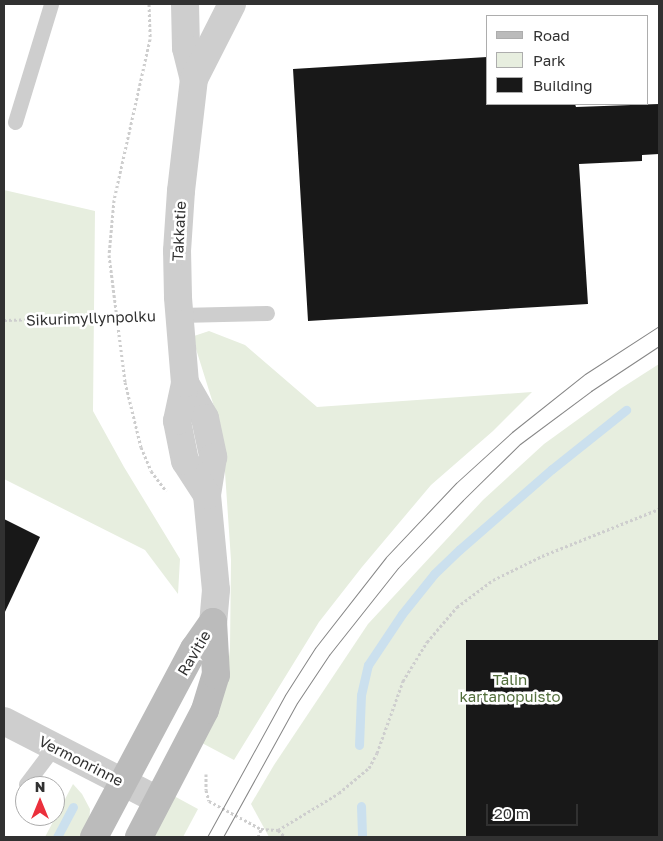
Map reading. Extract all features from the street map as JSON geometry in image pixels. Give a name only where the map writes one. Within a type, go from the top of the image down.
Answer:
[{"type":"street","name":"Takkatie","points":[[185,4],[186,48],[194,79],[177,251],[179,315],[185,383],[178,421],[185,461],[207,495],[216,590],[213,622]]},
{"type":"street","name":"Takkatie","points":[[194,79],[232,4]]},
{"type":"street","name":"Ravitie","points":[[94,837],[194,649],[213,622]]},
{"type":"street","name":"Ravitie","points":[[139,837],[205,710],[215,681],[213,622]]},
{"type":"street","name":"Vermonrinne","points":[[4,721],[158,800]]},
{"type":"lane","points":[[15,122],[51,4]]},
{"type":"lane","points":[[179,315],[267,313]]},
{"type":"lane","points":[[32,776],[54,747]]},
{"type":"path","points":[[149,4],[150,39],[114,200],[110,231],[110,256],[115,316],[125,382],[141,448],[152,471],[171,497]]},
{"type":"path","name":"Sikurimyllynpolku","points":[[4,320],[179,315]]},
{"type":"path","points":[[205,769],[209,801],[262,829],[278,830],[339,793],[370,768],[403,681],[426,642],[457,607],[493,580],[542,556],[659,510]]},
{"type":"path","points":[[258,837],[262,829]]},
{"type":"path","points":[[278,830],[286,837]]},
{"type":"green space","points":[[4,190],[95,211],[93,411],[124,467],[180,559],[178,594],[145,550],[4,479]]},
{"type":"green space","points":[[209,331],[245,345],[317,407],[532,392],[493,431],[431,485],[362,567],[319,622],[234,760],[202,743],[228,666],[230,648],[231,560],[223,443],[194,336]]},
{"type":"green space","name":"Talin kartanopuisto","points":[[659,364],[659,837],[269,837],[251,804],[274,765],[368,624],[483,500],[544,444],[620,389]]},
{"type":"green space","points":[[73,784],[82,794],[90,809],[89,824],[82,837],[45,837],[51,826],[65,826],[65,799]]},
{"type":"green space","points":[[174,796],[198,809],[183,837],[153,837]]},
{"type":"building","points":[[486,57],[486,105],[575,105],[576,107],[659,104],[659,154],[642,155],[642,161],[579,164],[588,304],[308,321],[293,69]]},
{"type":"building","points":[[4,519],[40,537],[4,614]]},
{"type":"building","points":[[466,640],[659,640],[659,837],[466,837]]},
{"type":"waterway","points":[[359,745],[361,695],[368,665],[402,614],[434,574],[459,550],[552,469],[626,410]]},
{"type":"waterway","points":[[361,806],[362,837]]},
{"type":"waterway","points":[[57,837],[73,807]]},
{"type":"tram line","points":[[207,837],[285,695],[315,648],[386,557],[456,483],[512,432],[585,374],[659,326]]},
{"type":"tram line","points":[[223,837],[297,703],[329,655],[398,568],[520,444],[591,391],[659,346]]}]
